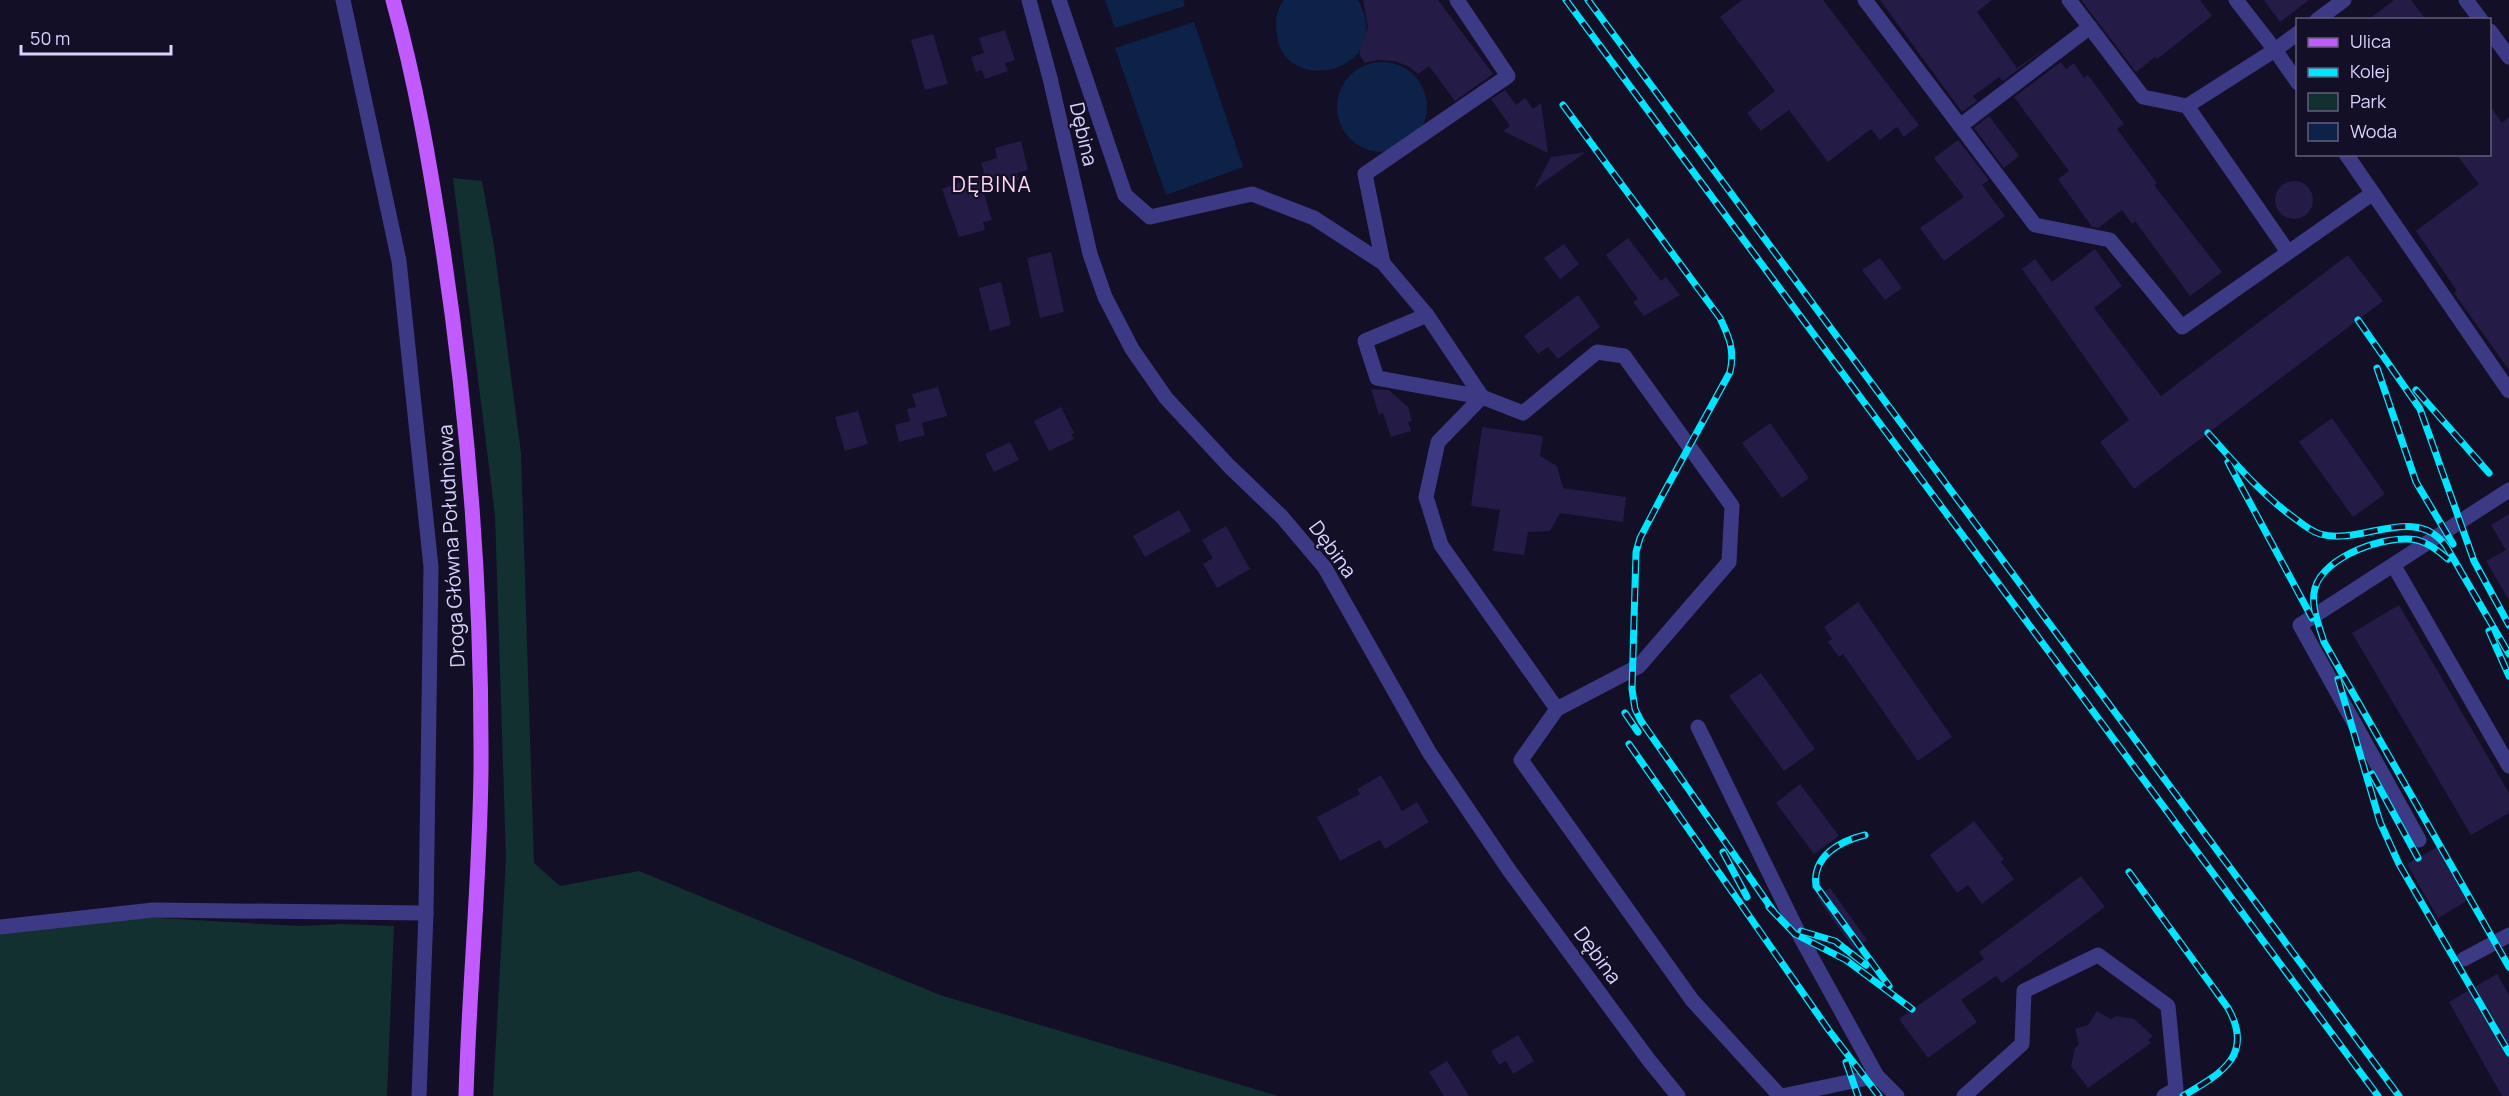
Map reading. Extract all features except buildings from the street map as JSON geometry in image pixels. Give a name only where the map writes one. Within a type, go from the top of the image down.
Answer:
[{"type":"main road","name":"Droga Główna Południowa","points":[[393,0],[432,179],[454,323],[474,510],[479,609],[481,771],[466,1096]]},
{"type":"street","points":[[343,0],[399,261],[431,567],[426,914],[419,1096]]},
{"type":"street","name":"Dębina","points":[[1029,0],[1050,78],[1090,254],[1106,297],[1132,349],[1166,398],[1229,466],[1282,517],[1326,568],[1429,752],[1509,870],[1648,1059],[1678,1096]]},
{"type":"street","points":[[1059,0],[1125,195],[1150,216],[1252,194],[1314,218],[1383,263],[1427,315],[1482,397]]},
{"type":"street","points":[[1383,263],[1365,174],[1508,76],[1457,0]]},
{"type":"street","points":[[1865,0],[2035,225],[2110,240],[2182,327],[2373,193]]},
{"type":"street","points":[[2069,0],[2143,97],[2187,106],[2288,252]]},
{"type":"street","points":[[2236,0],[2296,80]]},
{"type":"street","points":[[2320,18],[2344,0]]},
{"type":"street","points":[[2466,0],[2480,18]]},
{"type":"street","points":[[1960,126],[2090,27]]},
{"type":"street","points":[[2491,32],[2509,57]]},
{"type":"street","points":[[2187,106],[2296,34]]},
{"type":"street","points":[[2347,156],[2509,391]]},
{"type":"street","points":[[1427,315],[1365,341],[1377,378],[1482,397],[1523,413],[1597,352],[1624,356],[1732,506],[1729,562],[1639,666],[1557,709],[1521,760],[1692,1000],[1781,1096],[1877,1076]]},
{"type":"street","points":[[1482,397],[1438,442],[1426,496],[1441,545],[1557,709]]},
{"type":"street","points":[[2419,840],[2300,625],[2509,490]]},
{"type":"street","points":[[2394,566],[2509,766]]},
{"type":"street","points":[[1698,727],[1802,938],[1877,1076],[1897,1096]]},
{"type":"street","points":[[0,927],[153,910],[426,914]]},
{"type":"street","points":[[2464,958],[2509,936]]},
{"type":"street","points":[[1967,1094],[2022,1044],[2024,991],[2098,955],[2168,1006],[2176,1089],[2164,1096]]},
{"type":"street","points":[[1967,1094],[1985,1096]]},
{"type":"green space","points":[[453,178],[482,181],[494,246],[521,453],[534,863],[560,886],[639,871],[940,995],[1278,1096],[493,1096],[506,858],[495,515]]},
{"type":"green space","points":[[105,915],[300,926],[341,924],[394,926],[387,1096],[0,1096],[0,930]]},
{"type":"water","points":[[1105,0],[1183,0],[1185,6],[1115,28]]},
{"type":"water","points":[[1284,0],[1358,0],[1366,25],[1363,45],[1352,59],[1335,68],[1316,71],[1298,66],[1284,55],[1277,35],[1277,16]]},
{"type":"water","points":[[1194,22],[1243,167],[1166,195],[1115,48]]},
{"type":"water","points":[[1382,62],[1399,65],[1414,75],[1424,90],[1427,107],[1424,124],[1414,139],[1399,149],[1382,152],[1365,149],[1350,139],[1340,124],[1337,107],[1340,90],[1350,75],[1365,65]]},
{"type":"railway","points":[[1566,0],[2378,1096]]},
{"type":"railway","points":[[1588,0],[2399,1096]]},
{"type":"railway","points":[[1563,105],[1720,318],[1730,344],[1732,357],[1730,372],[1640,538],[1636,552],[1632,689],[1635,709],[1641,721],[1774,912]]},
{"type":"railway","points":[[2358,320],[2420,409],[2474,561],[2509,625]]},
{"type":"railway","points":[[2377,368],[2416,482],[2453,544]]},
{"type":"railway","points":[[2416,390],[2489,473]]},
{"type":"railway","points":[[2208,433],[2270,498],[2316,533],[2336,536],[2353,535],[2403,526],[2419,528],[2433,534],[2446,546],[2509,654]]},
{"type":"railway","points":[[2228,462],[2312,618]]},
{"type":"railway","points":[[2448,559],[2429,545],[2417,540],[2389,540],[2373,544],[2343,557],[2330,566],[2315,588],[2314,609],[2324,642],[2509,967]]},
{"type":"railway","points":[[2489,631],[2509,676]]},
{"type":"railway","points":[[2338,679],[2380,822],[2399,864],[2509,1053]]},
{"type":"railway","points":[[1625,713],[1638,732]]},
{"type":"railway","points":[[1629,744],[1828,1029],[1879,1096]]},
{"type":"railway","points":[[2372,774],[2418,858]]},
{"type":"railway","points":[[1865,835],[1846,841],[1823,858],[1818,866],[1816,886],[1889,986]]},
{"type":"railway","points":[[1723,852],[1747,897]]},
{"type":"railway","points":[[2129,872],[2228,1008],[2235,1025],[2238,1039],[2230,1062],[2209,1080],[2183,1096]]},
{"type":"railway","points":[[1769,907],[1795,934],[1846,960],[1912,1009]]},
{"type":"railway","points":[[1801,931],[1835,941],[1866,965]]},
{"type":"railway","points":[[1846,1062],[1858,1096]]},
{"type":"district","name":"DĘBINA","points":[[992,184]]}]
